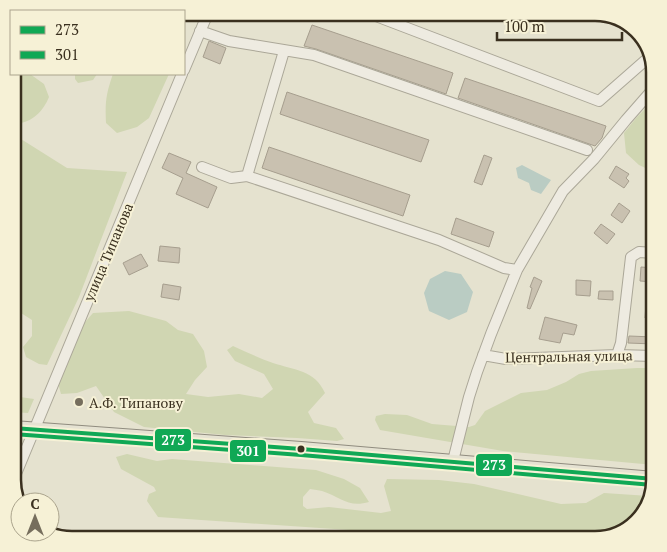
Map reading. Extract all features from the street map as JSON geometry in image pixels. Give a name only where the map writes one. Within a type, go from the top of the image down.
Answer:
[{"type":"main road","points":[[21,429],[291,448],[646,478]]},
{"type":"street","points":[[185,68],[204,21]]},
{"type":"street","points":[[391,21],[599,101],[644,61]]},
{"type":"street","points":[[200,31],[229,41],[314,55],[587,150]]},
{"type":"street","points":[[247,176],[284,51]]},
{"type":"street","name":"улица Типанова","points":[[21,461],[182,75]]},
{"type":"street","points":[[453,461],[469,397],[483,355],[517,270],[563,191],[594,159],[646,97]]},
{"type":"street","points":[[202,167],[231,178],[247,176],[439,240],[504,268],[517,270]]},
{"type":"street","points":[[617,355],[621,343],[631,257],[639,252],[646,252]]},
{"type":"street","name":"Центральная улица","points":[[483,355],[506,359],[646,356]]},
{"type":"green space","points":[[21,75],[31,75],[44,84],[49,97],[43,108],[25,122],[21,123]]},
{"type":"green space","points":[[75,75],[96,75],[93,80],[78,83]]},
{"type":"green space","points":[[113,75],[169,75],[149,118],[137,127],[117,133],[106,123],[106,98]]},
{"type":"green space","points":[[646,108],[646,168],[639,165],[626,153],[624,133]]},
{"type":"green space","points":[[21,139],[67,168],[127,172],[79,297],[47,365],[39,364],[26,357],[23,347],[32,336],[32,320],[21,313]]},
{"type":"green space","points":[[129,311],[166,321],[178,330],[193,334],[204,351],[207,367],[186,394],[208,397],[239,394],[262,398],[273,389],[264,374],[235,361],[227,350],[233,346],[268,361],[303,372],[316,380],[325,393],[308,412],[314,423],[336,428],[344,439],[337,441],[225,435],[144,427],[114,412],[96,386],[77,393],[61,394],[56,376],[79,329],[93,313]]},
{"type":"green space","points":[[646,368],[646,464],[503,451],[380,430],[375,420],[376,416],[385,414],[407,415],[432,424],[469,427],[475,425],[485,411],[521,393],[547,390],[579,374],[591,371]]},
{"type":"green space","points":[[21,397],[34,399],[28,413],[21,413]]},
{"type":"green space","points":[[127,454],[157,461],[172,459],[316,470],[344,479],[360,488],[369,502],[350,503],[329,493],[310,489],[303,497],[303,506],[307,509],[329,507],[381,513],[391,511],[384,486],[387,479],[439,480],[474,484],[561,504],[586,503],[604,493],[643,496],[639,505],[626,520],[608,529],[595,531],[364,531],[158,517],[147,501],[149,494],[156,491],[154,487],[121,469],[116,457]]},
{"type":"shaded area","points":[[522,165],[551,180],[541,194],[531,190],[529,183],[518,178],[516,168]]},
{"type":"shaded area","points":[[445,271],[461,274],[473,292],[467,312],[449,320],[429,311],[424,293],[430,279]]},
{"type":"building","points":[[312,25],[453,73],[446,94],[304,46]]},
{"type":"building","points":[[209,41],[226,48],[220,64],[203,57]]},
{"type":"building","points":[[465,78],[606,126],[602,138],[595,146],[458,98]]},
{"type":"building","points":[[287,92],[429,140],[421,162],[280,114]]},
{"type":"building","points":[[269,147],[410,195],[403,216],[262,168]]},
{"type":"building","points":[[169,153],[191,162],[186,173],[217,187],[208,208],[176,194],[183,178],[162,168]]},
{"type":"building","points":[[484,155],[492,158],[482,185],[474,182]]},
{"type":"building","points":[[616,166],[629,174],[626,178],[629,181],[624,188],[609,178]]},
{"type":"building","points":[[619,203],[630,211],[622,223],[611,215]]},
{"type":"building","points":[[456,218],[494,232],[489,247],[451,234]]},
{"type":"building","points":[[601,224],[615,234],[607,244],[594,233]]},
{"type":"building","points":[[160,246],[180,248],[179,263],[158,261]]},
{"type":"building","points":[[141,254],[148,266],[129,275],[123,263]]},
{"type":"building","points":[[641,267],[646,267],[646,281],[640,281]]},
{"type":"building","points":[[534,277],[542,281],[530,309],[527,308],[532,288],[530,287]]},
{"type":"building","points":[[576,280],[591,281],[590,296],[576,295]]},
{"type":"building","points":[[163,284],[181,287],[179,300],[161,297]]},
{"type":"building","points":[[599,291],[613,291],[613,300],[598,299]]},
{"type":"building","points":[[545,317],[577,325],[574,335],[563,333],[560,343],[539,339]]},
{"type":"building","points":[[629,336],[646,337],[646,344],[628,343]]},
{"type":"transit line","name":"273","points":[[21,429],[301,449],[646,478]]},
{"type":"transit line","name":"301","points":[[21,435],[301,455],[646,484]]},
{"type":"place","name":"А.Ф. Типанову","points":[[79,402]]}]
